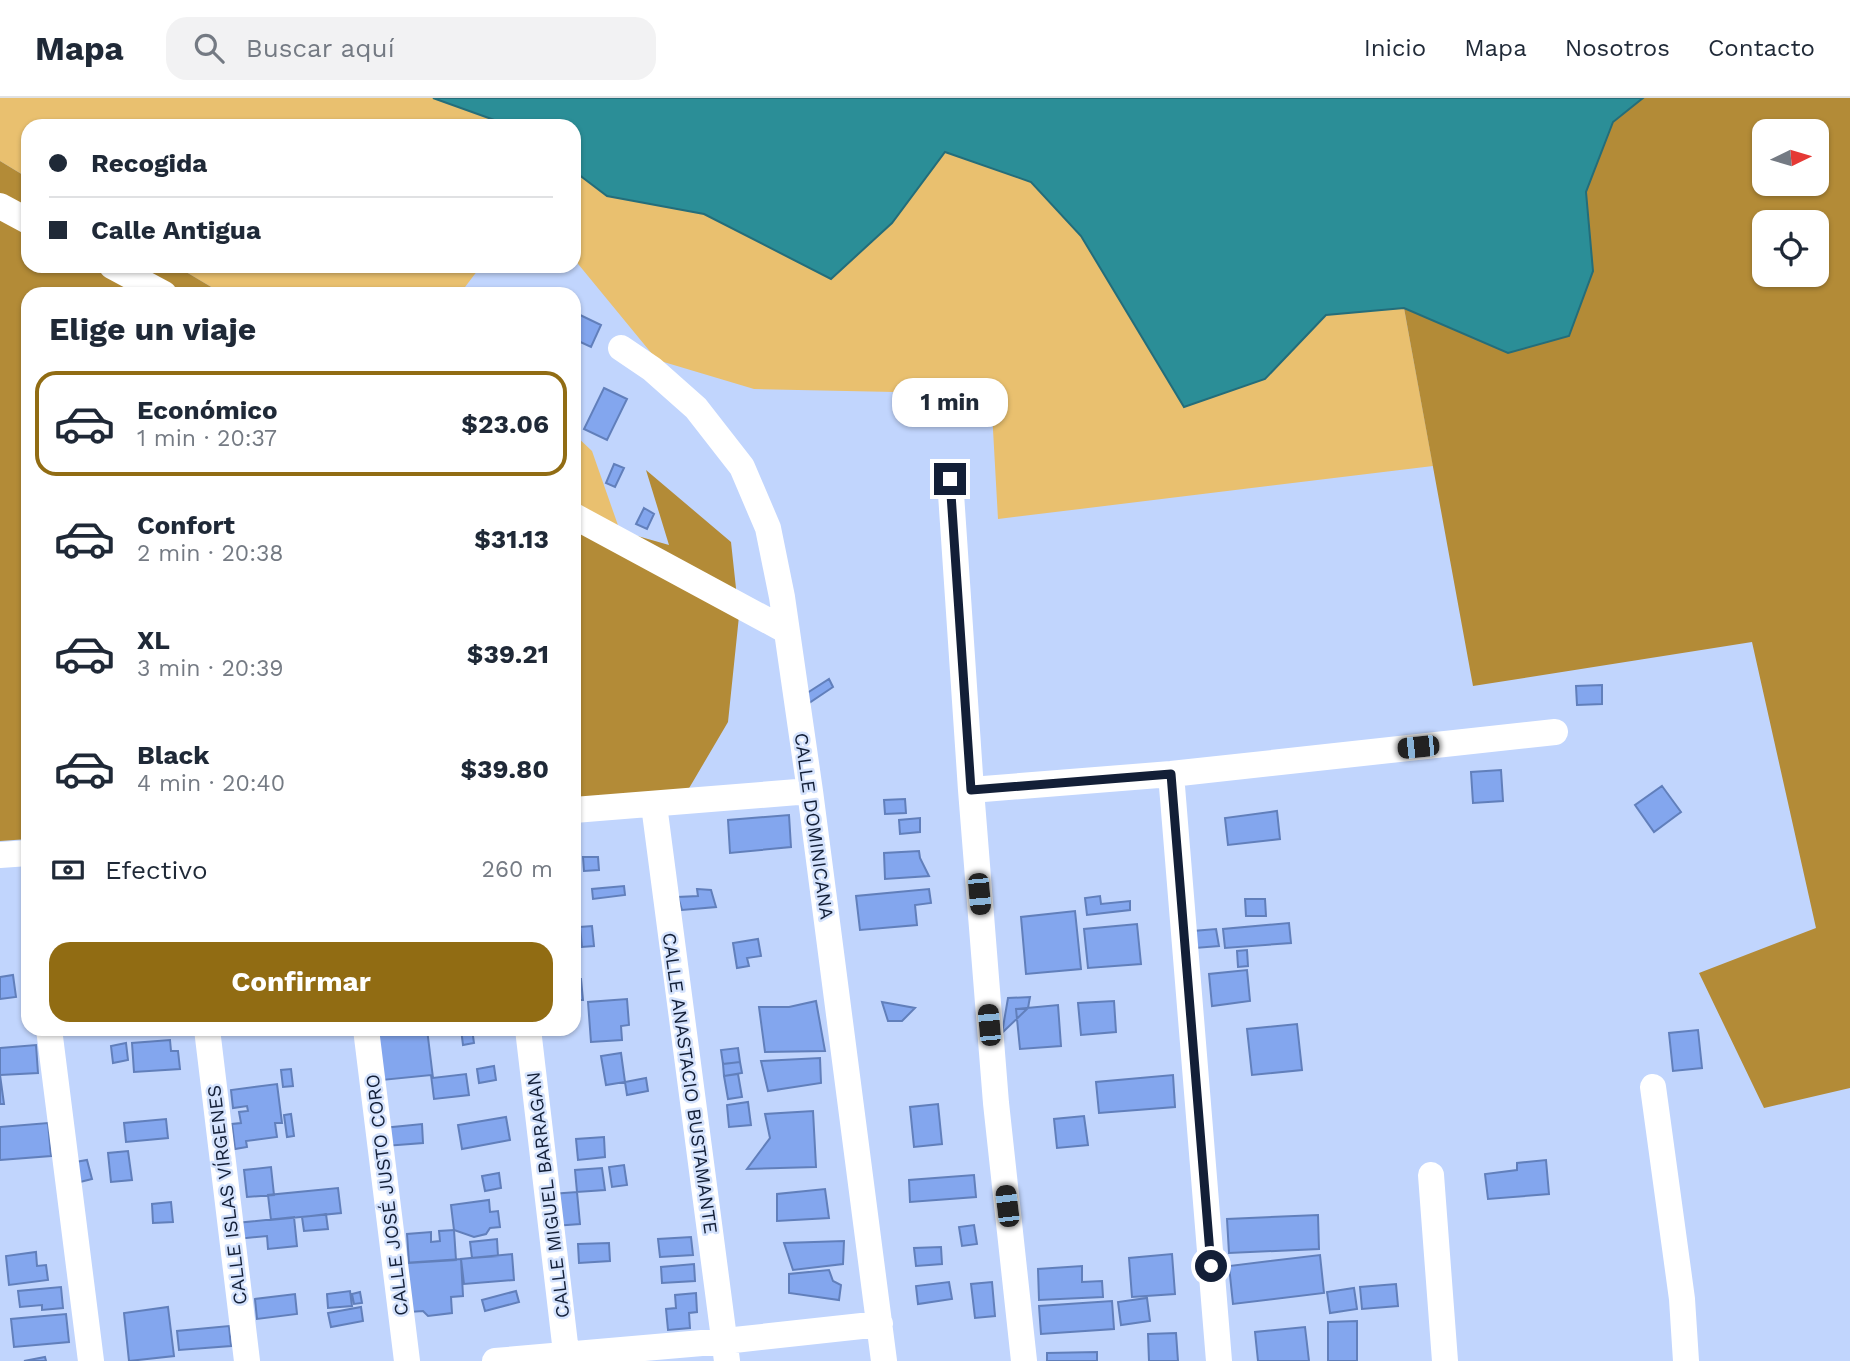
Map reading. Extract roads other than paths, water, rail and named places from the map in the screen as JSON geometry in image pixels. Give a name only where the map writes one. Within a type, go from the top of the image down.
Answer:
[{"type":"street","points":[[0,206],[21,217]]},
{"type":"street","points":[[125,273],[151,287]]},
{"type":"street","name":"CALLE DOMINICANA","points":[[621,348],[652,369],[695,408],[742,467],[768,528],[782,597],[810,791],[884,1361]]},
{"type":"street","points":[[950,479],[996,1103],[1024,1361]]},
{"type":"street","points":[[581,520],[785,630]]},
{"type":"street","points":[[971,790],[1171,774],[1555,732]]},
{"type":"street","points":[[1171,774],[1219,1361]]},
{"type":"street","points":[[581,810],[810,791]]},
{"type":"street","name":"CALLE ANASTACIO BUSTAMANTE","points":[[654,805],[726,1351]]},
{"type":"street","points":[[0,855],[21,854]]},
{"type":"street","points":[[51,1036],[91,1361]]},
{"type":"street","name":"CALLE ISLAS VÍRGENES","points":[[208,1036],[247,1361]]},
{"type":"street","name":"CALLE JOSÉ JUSTO CORO","points":[[367,1036],[407,1361]]},
{"type":"street","name":"CALLE MIGUEL BARRAGAN","points":[[529,1036],[566,1357]]},
{"type":"street","points":[[1653,1087],[1682,1298],[1686,1361]]},
{"type":"street","points":[[1431,1175],[1445,1361]]},
{"type":"street","points":[[495,1361],[726,1351],[880,1324]]}]
